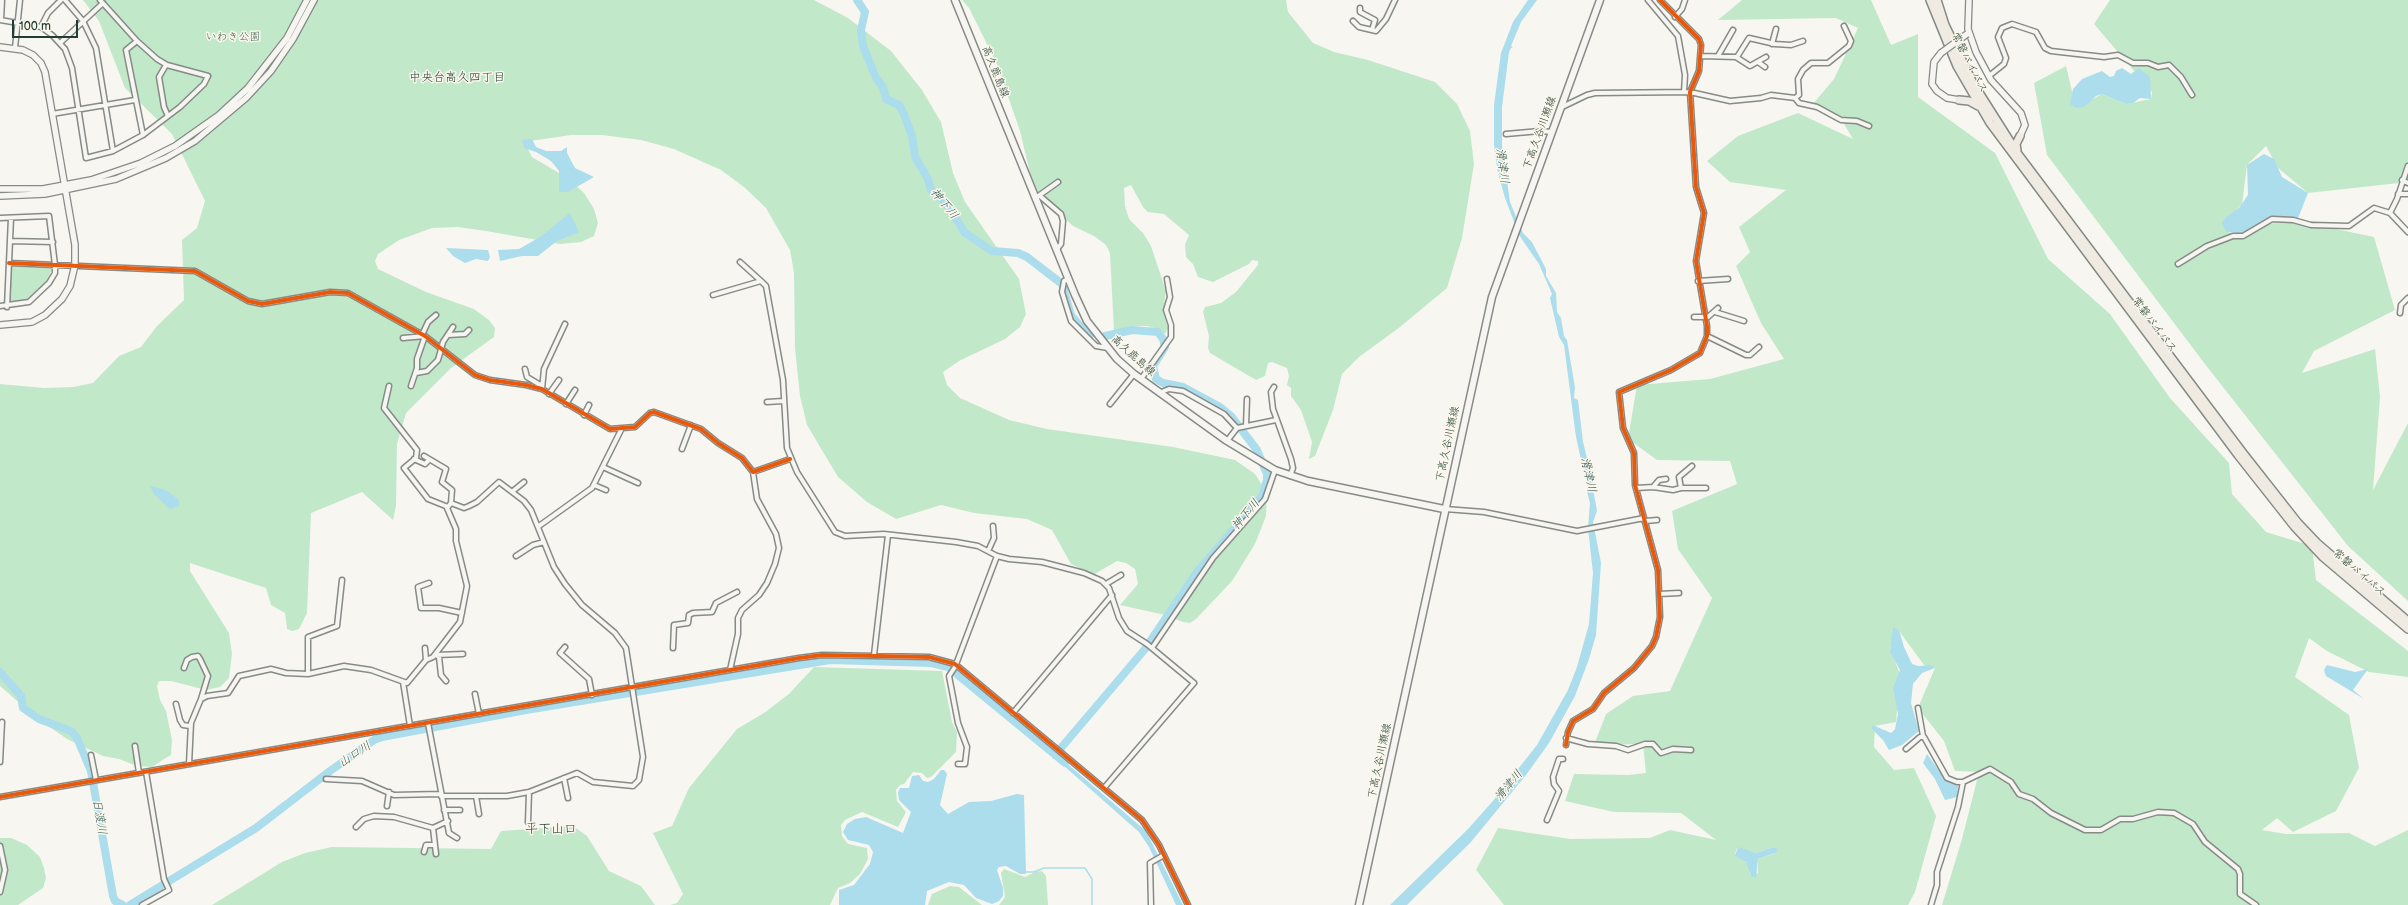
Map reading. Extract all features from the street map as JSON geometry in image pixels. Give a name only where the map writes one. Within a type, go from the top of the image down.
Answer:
[{"type":"highway","name":"常磐バイパス","points":[[1930,0],[1941,31],[1981,109],[2013,156],[2152,340],[2294,526],[2327,560],[2408,629]]},
{"type":"highway","name":"常磐バイパス","points":[[1937,0],[1945,25],[1973,83],[2003,132],[2243,453],[2298,523],[2328,554],[2408,621]]},
{"type":"highway","points":[[1960,100],[1967,93],[1968,86]]},
{"type":"highway","points":[[1960,100],[1969,101],[1981,109]]},
{"type":"highway","points":[[2003,132],[2015,138],[2020,136]]},
{"type":"highway","points":[[2018,154],[2016,144],[2020,136]]},
{"type":"main road","name":"高久鹿島線","points":[[955,0],[1038,196],[1057,248],[1066,281],[1081,310],[1102,342],[1134,374],[1159,393],[1227,442],[1272,468],[1290,476],[1444,508]]},
{"type":"main road","name":"下高久谷川瀬線","points":[[1359,905],[1485,323],[1511,242],[1600,0]]},
{"type":"street","points":[[2,0],[1,20],[17,21],[41,27],[60,43],[72,68],[86,158],[113,151],[143,135],[190,98],[204,84],[208,76],[166,65],[148,53],[102,2],[60,43]]},
{"type":"street","points":[[15,48],[20,0]]},
{"type":"street","points":[[41,27],[48,13],[61,0]]},
{"type":"street","points":[[65,0],[83,21],[96,48],[113,151]]},
{"type":"street","points":[[0,190],[64,188],[113,174],[174,146],[219,115],[248,88],[266,67],[287,38],[307,0]]},
{"type":"street","points":[[0,196],[64,188],[116,179],[166,158],[195,141],[222,120],[246,98],[271,70],[293,39],[314,0]]},
{"type":"street","points":[[1353,21],[1359,28],[1376,31],[1386,19],[1394,0]]},
{"type":"street","points":[[1648,0],[1678,36],[1685,75],[1684,92]]},
{"type":"street","points":[[1566,745],[1566,738],[1573,721],[1593,709],[1604,693],[1634,668],[1652,646],[1656,637],[1660,617],[1658,570],[1636,488],[1634,453],[1623,428],[1619,392],[1671,370],[1700,353],[1707,336],[1706,317],[1698,281],[1696,252],[1704,213],[1696,186],[1690,92],[1699,71],[1701,56],[1699,39],[1675,17],[1660,0]]},
{"type":"street","points":[[1675,17],[1682,9],[1685,0]]},
{"type":"street","points":[[1969,0],[1968,31],[1976,52],[1989,76],[2021,113],[2024,125],[2020,136]]},
{"type":"street","points":[[1360,8],[1360,12],[1375,20],[1372,30]]},
{"type":"street","points":[[1989,76],[2004,64],[2006,58],[1998,37],[2002,28],[2012,24],[2036,32],[2045,48],[2051,51],[2104,57],[2118,55],[2133,63],[2148,63],[2158,66],[2169,66],[2181,77],[2192,95]]},
{"type":"street","points":[[1794,98],[1799,95],[1798,79],[1806,67],[1814,63],[1828,63],[1849,46],[1851,41],[1844,26]]},
{"type":"street","points":[[1772,44],[1776,29]]},
{"type":"street","points":[[1718,56],[1724,43],[1728,40],[1733,30]]},
{"type":"street","points":[[1960,100],[1947,98],[1937,91],[1932,84],[1934,62],[1941,53],[1968,31]]},
{"type":"street","points":[[1737,58],[1749,38],[1772,44],[1791,45],[1803,41]]},
{"type":"street","points":[[1728,40],[1734,43]]},
{"type":"street","points":[[137,41],[126,50],[143,135]]},
{"type":"street","points":[[0,47],[15,48],[33,55],[41,63],[45,72],[75,245],[75,266],[70,286],[62,298],[45,315],[32,322],[0,325]]},
{"type":"street","points":[[1701,56],[1737,58],[1750,66],[1766,57]]},
{"type":"street","points":[[1758,62],[1765,68]]},
{"type":"street","points":[[166,65],[159,77],[168,116]]},
{"type":"street","points":[[266,67],[271,70]]},
{"type":"street","points":[[1560,108],[1586,94],[1595,93],[1690,92],[1730,101],[1761,98],[1771,94],[1794,98],[1799,102],[1817,107],[1841,120],[1857,121],[1868,126]]},
{"type":"street","points":[[52,114],[135,100]]},
{"type":"street","points":[[1506,134],[1540,131],[1552,132]]},
{"type":"street","points":[[2390,213],[2408,166]]},
{"type":"street","points":[[2402,180],[2408,183]]},
{"type":"street","points":[[1057,248],[1061,244],[1062,218],[1059,212],[1038,196],[1058,182]]},
{"type":"street","points":[[2398,194],[2408,194]]},
{"type":"street","points":[[2178,264],[2207,246],[2233,236],[2243,236],[2272,219],[2293,220],[2312,225],[2349,226],[2374,208],[2390,213],[2408,232]]},
{"type":"street","points":[[0,218],[49,216],[55,265],[54,273],[49,283],[29,302],[0,306]]},
{"type":"street","points":[[7,306],[11,218]]},
{"type":"street","points":[[10,241],[53,242]]},
{"type":"street","points":[[740,262],[766,286],[777,338],[783,380],[784,428],[790,459],[814,502],[835,532],[845,536],[888,535],[956,542],[988,549],[997,556],[1064,567],[1106,584],[1112,595],[1122,626],[1132,635],[1150,646],[1194,683],[1104,788]]},
{"type":"street","points":[[9,263],[195,271],[248,301],[262,304],[330,292],[348,293],[391,315],[424,335],[475,375],[484,379],[542,388]]},
{"type":"street","points":[[1141,379],[1171,337],[1167,314],[1170,297],[1166,279]]},
{"type":"street","points":[[1698,281],[1728,279]]},
{"type":"street","points":[[713,295],[761,281]]},
{"type":"street","points":[[1066,281],[1062,289],[1071,321],[1096,346],[1102,349],[1108,348]]},
{"type":"street","points":[[2400,314],[2400,306],[2408,298]]},
{"type":"street","points":[[1694,317],[1706,317],[1716,310],[1744,320]]},
{"type":"street","points":[[411,386],[416,373],[416,359],[428,322],[436,315]]},
{"type":"street","points":[[542,388],[544,368],[565,324]]},
{"type":"street","points":[[416,373],[427,371],[434,365],[438,360],[441,348],[453,327]]},
{"type":"street","points":[[448,335],[465,334],[469,330]]},
{"type":"street","points":[[403,338],[424,335]]},
{"type":"street","points":[[1707,336],[1746,355],[1750,355],[1759,347]]},
{"type":"street","points":[[525,369],[527,376],[549,394],[610,429],[621,430],[640,425],[650,413],[654,412],[702,429],[721,446],[742,458],[753,472],[757,499],[776,534],[779,548],[775,564],[767,583],[759,595],[742,610],[738,618],[738,634],[730,670]]},
{"type":"street","points":[[1110,404],[1134,374]]},
{"type":"street","points":[[549,394],[559,380]]},
{"type":"street","points":[[388,386],[384,408],[416,447],[417,455],[406,465],[404,469],[428,498],[448,507],[456,529],[456,541],[466,583],[462,613],[457,628],[436,655]]},
{"type":"street","points":[[1274,387],[1271,392],[1276,420],[1284,436],[1291,459],[1292,468],[1290,476]]},
{"type":"street","points":[[1159,393],[1174,389],[1183,391],[1224,414],[1241,427],[1276,420]]},
{"type":"street","points":[[566,404],[575,390]]},
{"type":"street","points":[[1227,442],[1241,427],[1247,399]]},
{"type":"street","points":[[767,402],[783,401]]},
{"type":"street","points":[[584,415],[589,405]]},
{"type":"street","points":[[682,449],[691,425]]},
{"type":"street","points":[[539,526],[584,495],[594,485],[621,430]]},
{"type":"street","points":[[424,456],[446,469],[442,482],[452,490],[451,503],[448,507]]},
{"type":"street","points":[[414,459],[425,464],[429,460]]},
{"type":"street","points":[[753,472],[790,459]]},
{"type":"street","points":[[1681,488],[1679,477],[1692,466]]},
{"type":"street","points":[[603,467],[638,483]]},
{"type":"street","points":[[1150,646],[1208,565],[1265,499],[1272,468]]},
{"type":"street","points":[[1653,487],[1659,480],[1666,478]]},
{"type":"street","points":[[326,779],[362,781],[389,792],[404,796],[507,796],[529,792],[577,773],[593,782],[630,786],[636,784],[643,757],[623,644],[616,633],[582,605],[566,584],[554,567],[539,526],[531,510],[513,491],[499,482],[476,502],[469,506],[464,508],[451,503]]},
{"type":"street","points":[[513,491],[524,482]]},
{"type":"street","points":[[594,485],[606,490]]},
{"type":"street","points":[[1636,488],[1653,487],[1673,490],[1681,488],[1706,488]]},
{"type":"street","points":[[1444,508],[1484,512],[1572,531],[1645,519],[1657,520]]},
{"type":"street","points":[[988,549],[994,538],[993,526]]},
{"type":"street","points":[[874,655],[888,535]]},
{"type":"street","points":[[516,556],[533,545],[544,542]]},
{"type":"street","points":[[958,764],[965,764],[967,747],[958,723],[949,678],[997,556]]},
{"type":"street","points":[[1106,584],[1121,575]]},
{"type":"street","points":[[308,674],[308,636],[337,626],[342,580]]},
{"type":"street","points":[[429,583],[418,587],[421,608],[439,608],[462,613]]},
{"type":"street","points":[[673,648],[674,625],[688,623],[689,615],[693,613],[712,612],[716,603],[738,592]]},
{"type":"street","points":[[1659,594],[1679,593]]},
{"type":"street","points":[[1013,713],[1112,595]]},
{"type":"street","points":[[565,647],[560,653],[589,678],[592,695]]},
{"type":"street","points":[[426,648],[426,660]]},
{"type":"street","points":[[201,699],[207,696],[228,693],[236,680],[249,672],[271,669],[286,673],[308,674],[344,666],[371,670],[407,683],[426,660],[436,655],[463,654]]},
{"type":"street","points":[[436,655],[439,657],[441,676],[446,681]]},
{"type":"street","points":[[0,797],[822,655],[874,655],[940,658],[955,665],[1142,820],[1163,856],[1188,905]]},
{"type":"street","points":[[184,668],[187,660],[198,656],[208,676],[208,683],[190,726],[189,764]]},
{"type":"street","points":[[403,682],[410,726]]},
{"type":"street","points":[[475,694],[479,714]]},
{"type":"street","points":[[176,704],[180,720],[183,725],[190,726]]},
{"type":"street","points":[[1918,708],[1923,736],[1930,743],[1934,757],[1944,775],[1952,780],[1963,782],[1990,769],[2011,782],[2019,794],[2033,799],[2051,813],[2085,830],[2102,830],[2120,819],[2133,819],[2158,812],[2174,813],[2193,824],[2205,842],[2238,869],[2240,874],[2240,894],[2256,905]]},
{"type":"street","points":[[0,762],[2,722]]},
{"type":"street","points":[[428,724],[440,795],[448,821],[448,833],[457,838]]},
{"type":"street","points":[[1906,749],[1923,736]]},
{"type":"street","points":[[1566,738],[1588,744],[1613,746],[1628,750],[1645,744],[1653,744],[1661,753],[1673,749],[1691,750]]},
{"type":"street","points":[[135,746],[139,773]]},
{"type":"street","points":[[91,755],[94,780]]},
{"type":"street","points":[[1547,820],[1559,792],[1554,784],[1554,777],[1559,759],[1563,759]]},
{"type":"street","points":[[142,905],[169,888],[165,882],[146,772]]},
{"type":"street","points":[[564,778],[568,798]]},
{"type":"street","points":[[1931,905],[1937,885],[1937,872],[1958,807],[1963,782]]},
{"type":"street","points":[[387,806],[389,792]]},
{"type":"street","points":[[528,822],[529,792]]},
{"type":"street","points":[[476,796],[479,814]]},
{"type":"street","points":[[444,810],[460,810]]},
{"type":"street","points":[[356,827],[364,819],[374,816],[394,817],[433,828],[448,821]]},
{"type":"street","points":[[433,828],[436,854]]},
{"type":"street","points":[[424,852],[426,845],[435,845]]},
{"type":"street","points":[[0,846],[5,870],[0,892]]},
{"type":"street","points":[[1150,905],[1150,863],[1163,856]]},
{"type":"green space","name":"いわき公園","points":[[83,0],[814,0],[848,18],[891,51],[922,90],[941,122],[953,173],[965,202],[1019,279],[1026,314],[1020,327],[1005,339],[959,361],[943,372],[947,385],[960,398],[1009,420],[1047,429],[1173,447],[1235,460],[1255,474],[1267,493],[1266,516],[1255,544],[1232,581],[1196,619],[1190,623],[1165,615],[1120,605],[1138,584],[1135,569],[1126,563],[1117,561],[1093,575],[1071,564],[1052,530],[1027,519],[974,513],[941,505],[896,519],[867,502],[838,477],[807,425],[800,396],[795,348],[794,273],[790,250],[766,208],[744,187],[721,170],[674,149],[641,140],[602,135],[571,135],[530,141],[526,145],[532,157],[569,179],[584,193],[594,209],[598,223],[594,236],[581,242],[560,244],[458,227],[432,228],[399,240],[378,254],[375,261],[378,269],[426,292],[474,309],[489,320],[495,328],[494,337],[451,368],[406,413],[397,444],[396,506],[393,520],[362,492],[311,513],[307,613],[299,629],[292,631],[287,629],[285,613],[271,605],[266,588],[190,563],[190,571],[229,633],[232,654],[229,678],[220,687],[206,690],[171,681],[159,681],[157,686],[160,700],[166,711],[172,740],[171,755],[152,767],[137,766],[119,759],[103,756],[67,739],[38,719],[0,686],[0,384],[44,388],[73,387],[93,383],[119,356],[141,347],[157,326],[184,300],[182,240],[197,228],[205,201],[172,134],[125,88],[99,21]]},
{"type":"green space","points":[[962,0],[1286,0],[1288,12],[1313,43],[1334,52],[1368,60],[1435,82],[1457,104],[1470,131],[1474,164],[1462,238],[1447,288],[1400,327],[1359,357],[1342,374],[1333,410],[1315,456],[1309,459],[1312,442],[1301,410],[1291,396],[1291,388],[1287,385],[1289,376],[1287,368],[1272,362],[1268,363],[1265,376],[1256,380],[1210,353],[1208,348],[1209,336],[1203,312],[1205,307],[1221,303],[1236,292],[1258,265],[1258,261],[1252,260],[1249,264],[1213,282],[1198,277],[1193,264],[1186,257],[1185,245],[1189,235],[1164,214],[1148,212],[1143,207],[1131,185],[1124,188],[1125,206],[1129,219],[1143,233],[1151,246],[1166,291],[1163,310],[1168,328],[1165,334],[1159,329],[1147,326],[1134,326],[1114,331],[1110,253],[1106,245],[1094,236],[1073,226],[1039,194],[1030,173],[1020,131],[996,62],[969,8]]},
{"type":"green space","points":[[1742,0],[1871,0],[1891,45],[1918,34],[1918,97],[1995,153],[2048,259],[2110,314],[2170,398],[2229,463],[2232,494],[2266,532],[2312,546],[2316,580],[2408,651],[2408,677],[2369,672],[2327,651],[2309,638],[2295,677],[2349,715],[2359,768],[2336,811],[2293,832],[2277,818],[2262,830],[2286,834],[2349,833],[2375,846],[2408,830],[2408,905],[1942,905],[1962,839],[1979,772],[1955,771],[1944,741],[1918,708],[1935,668],[1924,665],[1899,631],[1890,648],[1900,674],[1896,722],[1875,726],[1874,747],[1894,770],[1914,768],[1936,816],[1915,892],[1908,905],[1504,905],[1476,870],[1498,828],[1570,839],[1650,838],[1670,830],[1716,840],[1681,813],[1614,812],[1565,801],[1574,774],[1628,775],[1646,773],[1643,744],[1594,745],[1606,714],[1633,696],[1670,691],[1712,598],[1678,549],[1672,511],[1737,484],[1730,461],[1657,460],[1628,439],[1637,385],[1710,379],[1784,359],[1761,323],[1736,266],[1750,252],[1739,227],[1786,190],[1730,182],[1707,161],[1738,136],[1798,113],[1853,139],[1841,119],[1812,105],[1834,79],[1858,28],[1836,18],[1718,20]],"holes":[[[1774,847],[1777,848],[1773,854],[1758,859],[1758,873],[1750,875],[1748,864],[1735,854],[1737,848],[1756,853]]]},
{"type":"green space","points":[[2110,0],[2408,0],[2408,182],[2308,193],[2278,168],[2266,146],[2247,165],[2242,204],[2223,225],[2231,234],[2258,226],[2293,220],[2374,237],[2395,310],[2314,351],[2302,373],[2375,349],[2380,397],[2373,490],[2408,423],[2408,601],[2348,546],[2208,368],[2047,155],[2034,83],[2066,66],[2076,108],[2102,94],[2126,104],[2151,99],[2152,92],[2094,24]]},
{"type":"green space","points":[[51,266],[52,269],[43,288],[29,299],[8,303],[11,267]]},
{"type":"green space","points":[[814,667],[942,671],[952,722],[957,732],[956,752],[931,777],[927,778],[922,773],[913,772],[904,784],[900,785],[896,790],[897,801],[906,812],[898,827],[862,812],[845,820],[841,825],[842,836],[848,844],[867,848],[868,859],[860,874],[850,883],[838,888],[830,905],[670,905],[677,903],[683,894],[653,833],[672,826],[689,788],[737,729],[764,713],[789,694]]},
{"type":"green space","points":[[573,826],[587,836],[609,871],[641,886],[655,905],[212,905],[282,862],[305,853],[332,847],[491,849],[501,831]]},
{"type":"green space","points":[[0,838],[11,838],[27,845],[40,857],[44,868],[46,878],[43,888],[18,905],[0,905]]},
{"type":"green space","points":[[1004,869],[1025,877],[1035,872],[1042,871],[1046,876],[1048,905],[999,905],[1005,897],[1001,873]]},
{"type":"green space","points":[[950,886],[959,887],[982,905],[928,905],[932,894]]},
{"type":"water","name":"滑津川","points":[[1528,0],[1537,0],[1521,22],[1511,46],[1513,47],[1509,52],[1502,107],[1502,146],[1510,202],[1523,233],[1532,242],[1546,269],[1546,276],[1556,293],[1557,312],[1561,318],[1564,336],[1567,340],[1575,388],[1574,398],[1578,400],[1583,442],[1597,511],[1593,522],[1601,563],[1596,635],[1575,696],[1549,743],[1526,775],[1471,842],[1407,905],[1390,905],[1468,829],[1492,802],[1537,745],[1568,690],[1577,667],[1589,624],[1593,573],[1588,528],[1590,503],[1587,492],[1587,475],[1581,460],[1576,437],[1564,345],[1559,337],[1550,298],[1552,294],[1539,264],[1519,235],[1505,198],[1498,173],[1494,145],[1494,105],[1501,53],[1513,22]]},
{"type":"water","points":[[2122,68],[2131,74],[2139,68],[2150,77],[2151,99],[2140,98],[2133,103],[2126,104],[2102,94],[2096,96],[2084,107],[2076,108],[2070,104],[2073,89],[2082,79],[2102,71],[2110,77],[2114,76],[2116,71]]},
{"type":"water","points":[[532,139],[536,147],[546,151],[561,151],[567,147],[567,153],[575,168],[594,177],[568,192],[559,192],[559,171],[551,161],[536,152],[524,148],[522,140]]},
{"type":"water","points":[[2264,154],[2274,159],[2282,177],[2308,193],[2298,218],[2274,217],[2241,233],[2226,232],[2222,223],[2226,217],[2239,208],[2248,195],[2247,165]]},
{"type":"water","points":[[570,213],[579,232],[557,241],[538,256],[522,256],[500,261],[498,250],[519,249],[540,237]]},
{"type":"water","points":[[446,248],[488,250],[490,257],[488,261],[476,259],[465,263],[453,256]]},
{"type":"water","points":[[150,486],[166,490],[178,499],[180,506],[170,509],[154,494]]},
{"type":"water","points":[[1893,627],[1899,630],[1904,647],[1912,664],[1918,666],[1930,665],[1935,668],[1922,673],[1913,684],[1911,703],[1919,731],[1902,745],[1889,750],[1883,740],[1872,729],[1872,726],[1891,733],[1895,729],[1898,714],[1893,688],[1900,670],[1890,652]]},
{"type":"water","points":[[2327,665],[2355,672],[2368,669],[2353,690],[2364,699],[2326,676],[2324,670]]},
{"type":"water","points":[[1927,754],[1946,780],[1958,786],[1957,797],[1945,800],[1935,779],[1923,763]]},
{"type":"water","points":[[1057,755],[1146,831],[1183,905],[1176,905],[1149,847],[1139,832],[1055,758]]},
{"type":"water","points":[[941,770],[944,770],[947,774],[940,805],[948,814],[969,802],[991,801],[1017,794],[1024,795],[1026,874],[1020,874],[1006,866],[999,867],[997,870],[1003,888],[1003,896],[999,901],[992,904],[976,898],[964,885],[949,882],[927,891],[925,905],[839,905],[839,890],[854,885],[870,864],[873,852],[869,845],[848,840],[843,832],[847,824],[855,819],[866,817],[903,833],[911,812],[899,800],[898,793],[900,788],[909,788],[912,776],[919,775],[923,781],[928,782],[934,779]]},
{"type":"water","points":[[1738,847],[1756,853],[1774,847],[1778,849],[1775,853],[1758,859],[1756,878],[1751,876],[1746,862],[1735,856]]},
{"type":"waterway","name":"神下川","points":[[857,0],[865,12],[861,30],[863,46],[876,78],[883,87],[886,99],[899,105],[904,114],[912,136],[915,157],[928,179],[931,190],[946,203],[965,233],[992,251],[1018,253],[1027,257],[1062,284],[1071,315],[1080,326],[1091,334]]},
{"type":"waterway","name":"神下川","points":[[1055,755],[1145,649],[1197,572],[1262,496],[1267,480],[1267,474],[1257,450],[1231,416],[1220,407],[1183,387],[1163,383],[1156,379],[1153,366],[1165,347],[1163,339],[1158,332],[1132,330],[1105,336]]},
{"type":"waterway","name":"山口川","points":[[130,905],[256,828],[330,771],[374,740],[382,737],[526,710],[830,660],[931,663],[948,667],[1065,763]]},
{"type":"waterway","name":"日渡川","points":[[0,672],[21,696],[23,708],[39,719],[71,731],[77,738],[91,771],[113,896],[115,901],[123,905]]},
{"type":"waterway","points":[[1024,872],[1034,872],[1044,868],[1085,868],[1092,879],[1092,905]]},
{"type":"cycle path","points":[[1566,745],[1568,732],[1573,721],[1593,709],[1604,693],[1634,668],[1652,646],[1656,637],[1660,617],[1658,570],[1635,485],[1634,453],[1623,428],[1619,392],[1671,370],[1700,353],[1707,336],[1707,326],[1696,261],[1704,213],[1696,187],[1690,92],[1699,71],[1701,45],[1699,39],[1660,0]]},
{"type":"cycle path","points":[[9,263],[195,271],[248,301],[262,304],[330,292],[348,293],[425,336],[475,375],[490,380],[526,385],[542,389],[610,429],[635,427],[650,413],[654,412],[701,429],[718,443],[742,458],[753,472],[790,459]]},
{"type":"cycle path","points":[[0,797],[799,658],[822,655],[929,657],[955,664],[1142,820],[1159,845],[1188,905]]},
{"type":"district","name":"中央台高久四丁目","points":[[457,78]]},
{"type":"district","name":"平下山口","points":[[551,830]]}]
